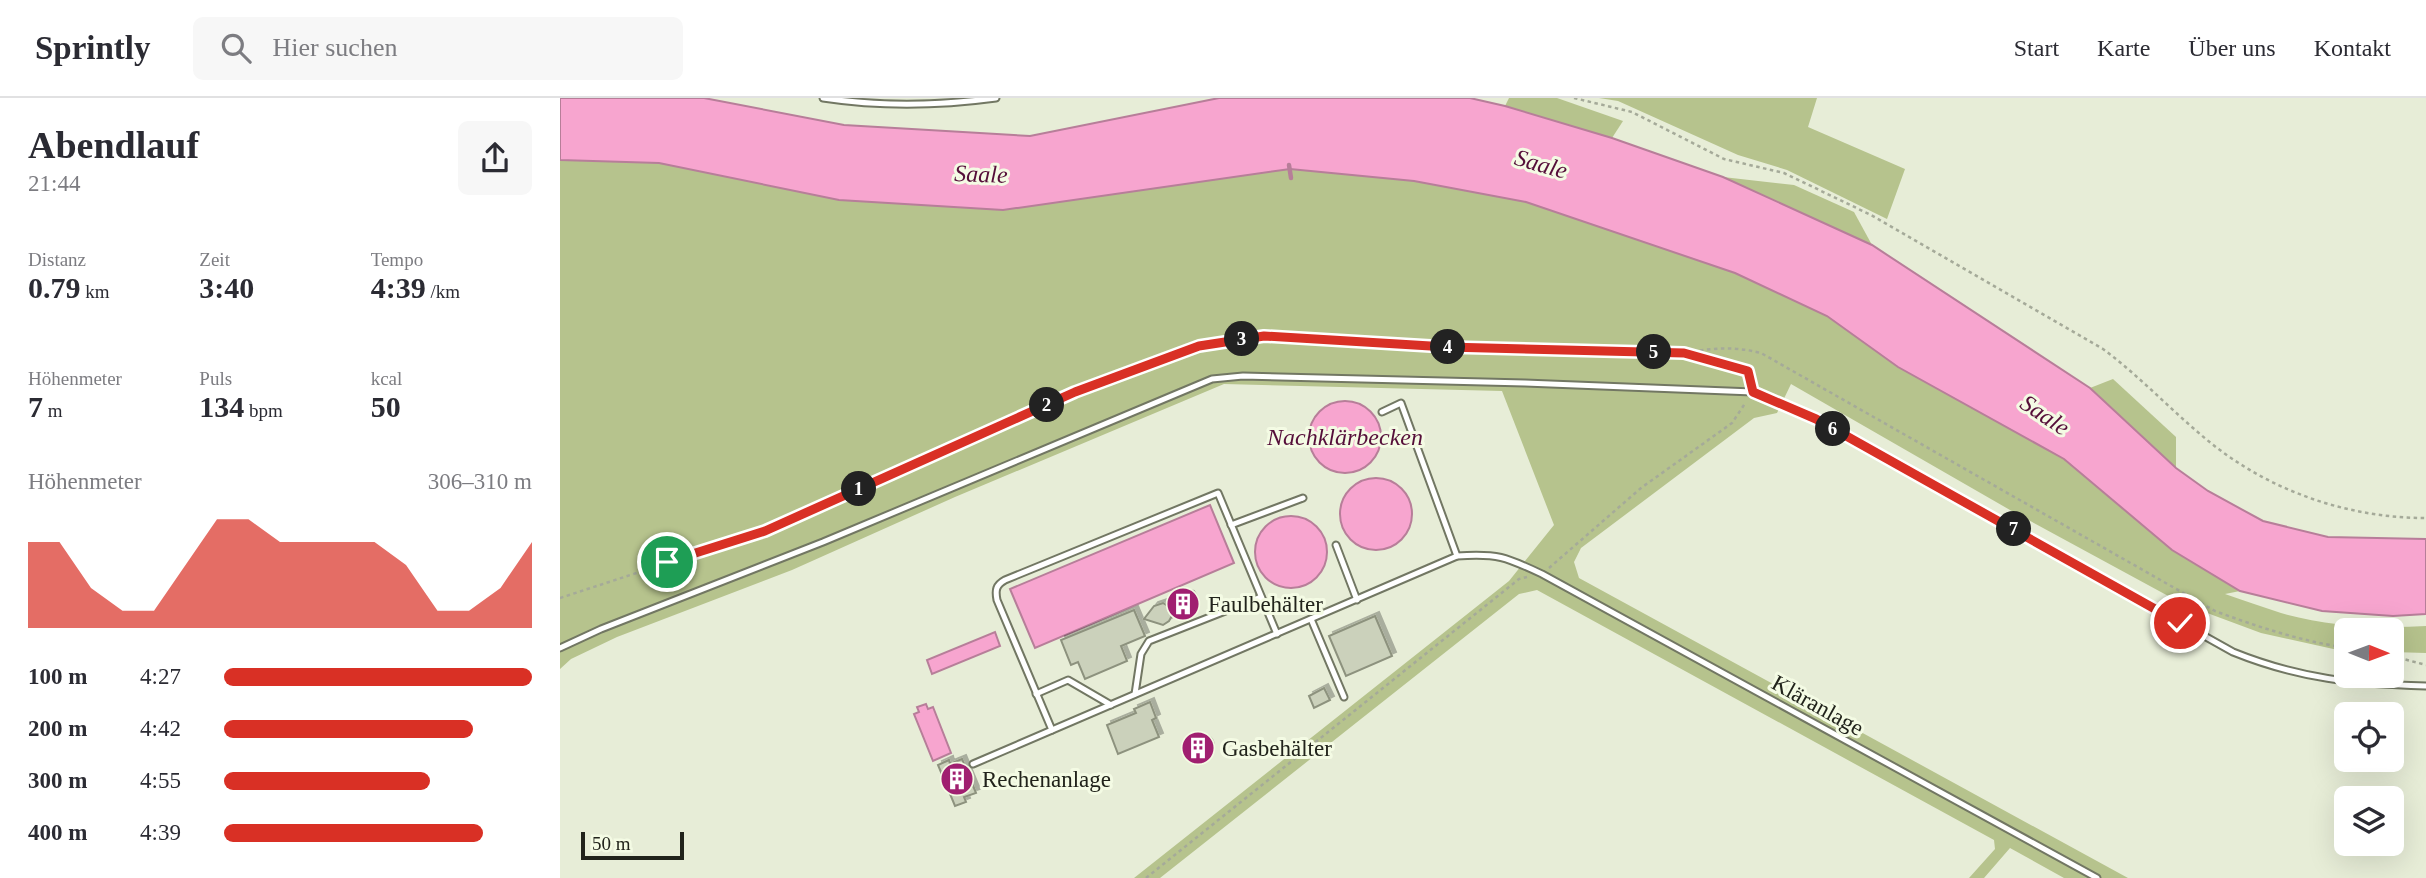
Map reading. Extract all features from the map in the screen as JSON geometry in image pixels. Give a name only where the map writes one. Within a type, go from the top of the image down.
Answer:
[{"type":"lane","points":[[823,98],[867,105],[957,103],[996,98]]},
{"type":"lane","points":[[560,648],[601,629],[823,542],[1212,379],[1243,376],[1350,378],[1753,392],[1816,419],[2233,652],[2288,671],[2325,679],[2358,684],[2426,686]]},
{"type":"lane","points":[[973,764],[1457,556],[1402,403],[1382,412]]},
{"type":"lane","points":[[1052,730],[997,600],[995,591],[998,584],[1218,493],[1277,634]]},
{"type":"lane","points":[[1231,525],[1303,498]]},
{"type":"lane","points":[[1336,545],[1357,600]]},
{"type":"lane","name":"Kläranlage","points":[[1457,556],[1500,556],[1542,574],[2097,878]]},
{"type":"lane","points":[[1135,694],[1141,654],[1149,641],[1261,597]]},
{"type":"lane","points":[[1311,619],[1343,697]]},
{"type":"lane","points":[[1036,694],[1068,680],[1111,705]]},
{"type":"path","points":[[1574,98],[1632,112],[1724,159],[1784,173],[1871,215],[2103,349],[2127,367],[2201,435],[2275,484],[2310,499],[2344,509],[2378,515],[2426,518]]},
{"type":"path","points":[[560,598],[765,531],[1075,392],[1199,346],[1264,336],[1447,347],[1684,353],[1719,347],[1744,348],[1761,353],[2215,611],[2261,629],[2334,646]]},
{"type":"path","points":[[1146,878],[1519,579],[1542,574],[1641,488],[1732,423],[1753,392],[1748,371],[1684,353]]},
{"type":"path","points":[[2404,659],[2426,665]]},
{"type":"green space","points":[[1509,98],[1557,98],[1623,121],[1612,138],[1505,106]]},
{"type":"green space","points":[[1599,98],[1817,98],[1808,127],[1905,169],[1887,219],[1787,170],[1738,155],[1618,101]]},
{"type":"green space","points":[[560,160],[659,163],[839,200],[1003,210],[1290,169],[1414,181],[1526,202],[1735,273],[1827,316],[1898,367],[2064,459],[2172,550],[2240,591],[2225,594],[2281,613],[2334,624],[2334,649],[2261,633],[2183,604],[2010,510],[1791,384],[1777,413],[1754,418],[1581,548],[1574,562],[1579,578],[2128,878],[2064,878],[2010,848],[1984,878],[1969,878],[1995,849],[1994,840],[1537,590],[1519,594],[1160,878],[1134,878],[1509,581],[1554,525],[1502,391],[1224,384],[955,497],[792,570],[617,637],[571,659],[560,669]]},
{"type":"green space","points":[[1723,177],[1794,185],[1854,212],[1872,245]]},
{"type":"green space","points":[[2113,379],[2176,437],[2176,468],[2090,388]]},
{"type":"green space","points":[[2426,626],[2426,653],[2404,652],[2404,627]]},
{"type":"water","name":"Saale","points":[[560,98],[704,98],[844,125],[1030,136],[1219,98],[1470,98],[1505,106],[1612,138],[1723,177],[1872,245],[2090,388],[2176,468],[2208,491],[2263,521],[2328,537],[2426,539],[2426,614],[2393,616],[2322,611],[2240,591],[2172,550],[2064,459],[1898,367],[1827,316],[1735,273],[1526,202],[1414,181],[1290,169],[1003,210],[839,200],[659,163],[560,160]]},
{"type":"water","name":"Nachklärbecken","points":[[1345,401],[1365,407],[1375,417],[1381,437],[1375,457],[1365,467],[1345,473],[1325,467],[1315,457],[1309,437],[1315,417],[1325,407]]},
{"type":"water","name":"Nachklärbecken","points":[[1376,478],[1396,484],[1406,494],[1412,514],[1406,534],[1396,544],[1376,550],[1356,544],[1346,534],[1340,514],[1346,494],[1356,484]]},
{"type":"water","points":[[1210,505],[1234,563],[1035,648],[1010,589]]},
{"type":"water","points":[[1291,516],[1311,522],[1321,532],[1327,552],[1321,572],[1311,582],[1291,588],[1271,582],[1261,572],[1255,552],[1261,532],[1271,522]]},
{"type":"water","points":[[995,632],[1000,646],[932,674],[927,660]]},
{"type":"water","points":[[926,704],[928,709],[933,707],[951,753],[933,761],[914,714],[919,712],[917,707]]},
{"type":"building","points":[[1180,593],[1190,595],[1193,600],[1194,607],[1189,613],[1181,615],[1174,612],[1163,625],[1144,619],[1154,606],[1163,603],[1168,606]]},
{"type":"building","points":[[1134,610],[1145,636],[1121,646],[1127,661],[1085,679],[1078,662],[1071,665],[1061,640]]},
{"type":"building","points":[[1375,616],[1392,656],[1346,676],[1329,636]]},
{"type":"building","points":[[1324,688],[1330,700],[1314,708],[1309,696]]},
{"type":"building","points":[[1150,702],[1156,718],[1152,720],[1159,737],[1118,754],[1107,725],[1136,713],[1134,709]]},
{"type":"building","name":"Gasbehälter","points":[[1198,738],[1207,741],[1210,750],[1207,759],[1198,762],[1189,759],[1186,750],[1189,741]]},
{"type":"building","name":"Rechenanlage","points":[[962,759],[976,793],[964,797],[966,802],[955,806],[938,765],[949,760],[950,764]]},
{"type":"waterway","points":[[1289,165],[1291,178]]},
{"type":"place","name":"Faulbehälter","points":[[1183,604]]},
{"type":"place","name":"Gasbehälter","points":[[1198,748]]},
{"type":"place","name":"Rechenanlage","points":[[957,779]]},
{"type":"route","points":[[667,562],[765,531],[1075,392],[1199,346],[1264,336],[1447,347],[1684,353],[1748,371],[1753,392],[1816,419],[2180,623]]}]
